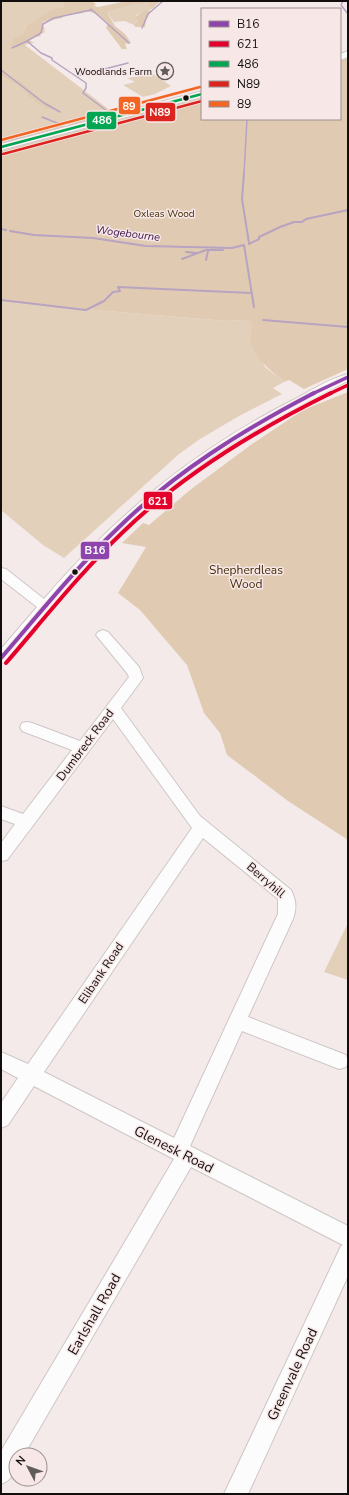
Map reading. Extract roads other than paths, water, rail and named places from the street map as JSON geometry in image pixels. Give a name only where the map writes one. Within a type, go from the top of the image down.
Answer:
[{"type":"main road","points":[[1,147],[201,94]]},
{"type":"street","points":[[1,658],[109,536],[142,505],[186,470],[219,447],[289,404],[348,377]]},
{"type":"street","points":[[1,572],[46,607]]},
{"type":"street","name":"Dumbreck Road","points":[[1,855],[136,678],[134,671],[103,635]]},
{"type":"street","name":"Berryhill","points":[[113,708],[194,820],[285,895],[289,901],[289,908],[238,1021],[183,1153]]},
{"type":"street","points":[[28,727],[82,748]]},
{"type":"street","points":[[1,812],[26,822]]},
{"type":"street","name":"Elibank Road","points":[[1,1118],[202,828]]},
{"type":"street","points":[[238,1021],[339,1061]]},
{"type":"street","name":"Glenesk Road","points":[[1,1060],[348,1237]]},
{"type":"street","name":"Earlshall Road","points":[[1,1473],[183,1153]]},
{"type":"street","name":"Greenvale Road","points":[[236,1494],[348,1253]]},
{"type":"waterway","points":[[142,28],[148,14],[163,1]]},
{"type":"waterway","name":"Wogebourne","points":[[343,1],[341,5],[348,14]]},
{"type":"waterway","points":[[91,9],[129,43]]},
{"type":"waterway","points":[[27,41],[41,33],[43,24],[54,18],[91,10]]},
{"type":"waterway","points":[[12,48],[27,41]]},
{"type":"waterway","points":[[27,41],[41,53],[52,58],[52,60],[86,83],[86,88],[83,93],[107,111],[107,113],[94,120]]},
{"type":"waterway","points":[[77,76],[128,63]]},
{"type":"waterway","points":[[1,70],[44,103],[60,112]]},
{"type":"waterway","points":[[42,117],[62,125]]},
{"type":"waterway","points":[[244,174],[247,120]]},
{"type":"waterway","points":[[11,141],[52,131]]},
{"type":"waterway","points":[[244,173],[242,199],[249,243]]},
{"type":"waterway","name":"Wogebourne","points":[[249,244],[259,239],[259,237],[294,222],[302,222],[306,219],[348,210]]},
{"type":"waterway","name":"Wogebourne","points":[[1,229],[6,230]]},
{"type":"waterway","name":"Wogebourne","points":[[10,231],[34,235],[93,238],[146,246],[232,248],[244,245],[254,307]]},
{"type":"waterway","points":[[182,259],[206,250],[223,250]]},
{"type":"waterway","points":[[206,260],[208,251]]},
{"type":"waterway","points":[[186,252],[196,253]]},
{"type":"waterway","points":[[1,300],[86,310],[104,301],[113,292],[120,291],[118,287],[251,293]]},
{"type":"waterway","points":[[263,320],[348,327]]},
{"type":"place","name":"Woodlands Farm","points":[[165,71]]},
{"type":"park label","name":"Oxleas Wood","points":[[164,213]]},
{"type":"park label","name":"Shepherdleas Wood","points":[[246,577]]}]
